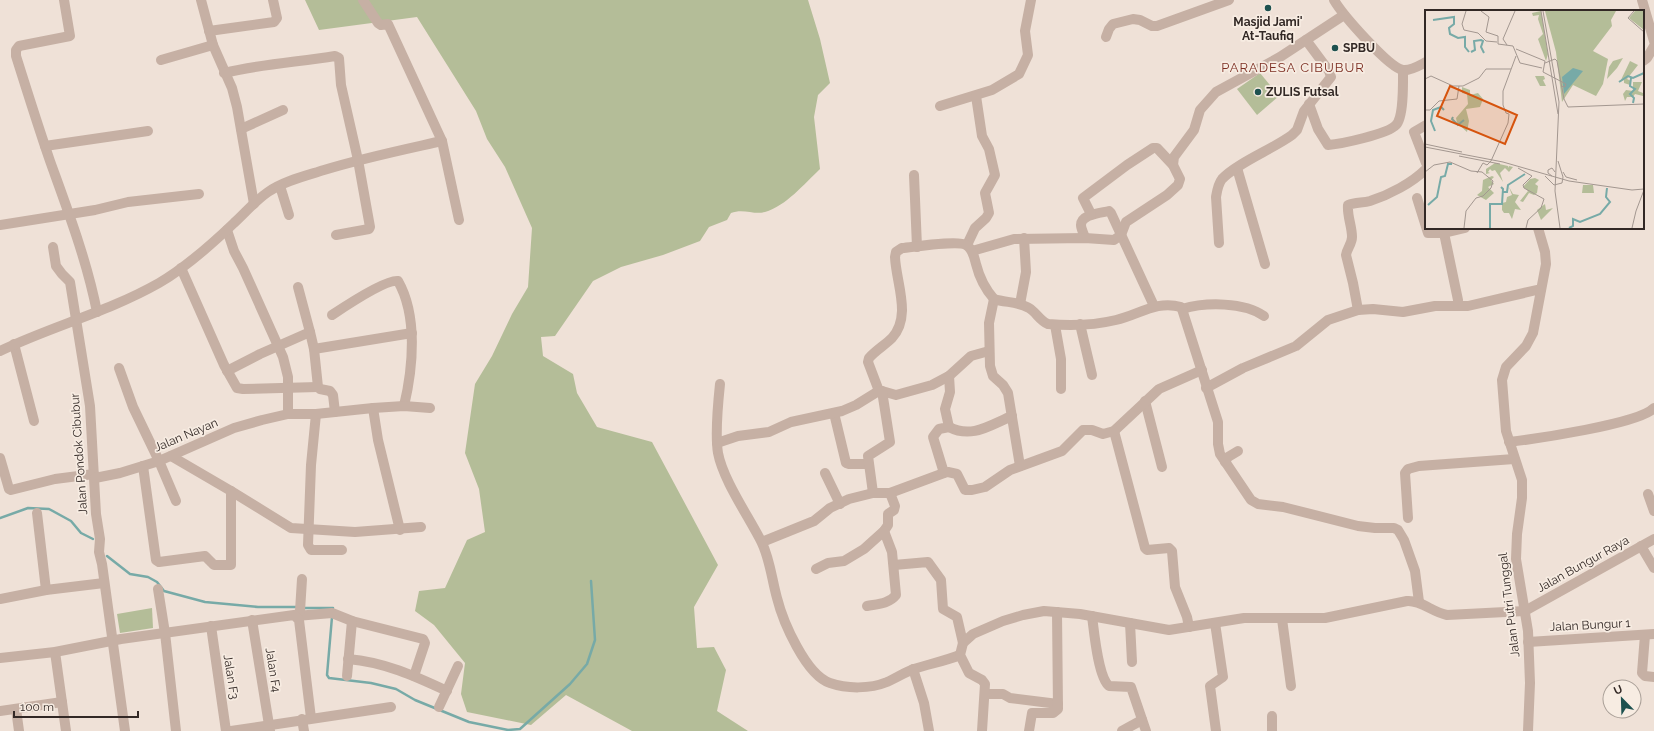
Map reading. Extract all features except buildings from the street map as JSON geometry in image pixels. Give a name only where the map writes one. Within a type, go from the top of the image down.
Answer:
[{"type":"street","points":[[64,0],[70,36],[19,46],[16,50],[16,56],[45,146],[70,214],[92,288],[97,312]]},
{"type":"street","points":[[201,0],[213,44],[224,73],[232,88],[241,129],[248,178],[254,204]]},
{"type":"street","points":[[209,31],[274,22],[278,18],[273,0]]},
{"type":"street","points":[[362,0],[380,25],[388,24],[442,141],[459,220]]},
{"type":"street","points":[[940,106],[976,96],[1005,84],[1019,74],[1028,55],[1025,31],[1031,0]]},
{"type":"street","points":[[1106,37],[1110,27],[1115,23],[1137,19],[1152,26],[1157,26],[1229,0]]},
{"type":"street","points":[[1642,0],[1654,41]]},
{"type":"street","points":[[1336,1],[1344,15],[1393,64],[1403,70],[1414,68],[1425,62]]},
{"type":"street","points":[[1173,166],[1174,157],[1194,130],[1200,110],[1212,95],[1270,63],[1344,15]]},
{"type":"street","points":[[1219,244],[1216,208],[1217,190],[1222,180],[1237,168],[1292,135],[1296,130],[1304,111],[1331,77],[1331,74],[1306,40]]},
{"type":"street","points":[[161,60],[213,44]]},
{"type":"street","points":[[1648,61],[1654,46]]},
{"type":"street","points":[[224,73],[259,65],[293,63],[335,56],[338,58],[341,85],[358,160],[370,227],[368,229],[336,235]]},
{"type":"street","points":[[1309,104],[1318,129],[1328,145],[1374,136],[1396,126],[1399,120],[1404,88],[1403,70]]},
{"type":"street","points":[[976,96],[982,136],[990,149],[995,175],[985,193],[989,213],[986,218],[975,228],[970,248],[979,274],[994,299],[989,323],[991,371],[1008,393],[1020,466]]},
{"type":"street","points":[[241,129],[283,110]]},
{"type":"street","points":[[1425,126],[1414,132],[1425,161]]},
{"type":"street","points":[[45,146],[148,131]]},
{"type":"street","points":[[0,351],[14,344],[76,321],[158,284],[181,268],[227,230],[268,192],[280,186],[358,160],[442,141]]},
{"type":"street","points":[[873,494],[868,456],[890,442],[881,391],[868,362],[871,355],[893,337],[900,327],[902,318],[895,263],[896,252],[902,248],[956,244],[970,248],[1024,238],[1085,238],[1114,240],[1121,234],[1126,222],[1167,195],[1178,185],[1180,179],[1173,166],[1157,148],[1148,151],[1083,198],[1091,214]]},
{"type":"street","points":[[1237,168],[1265,264]]},
{"type":"street","points":[[1358,310],[1346,255],[1352,236],[1348,205],[1370,201],[1400,188],[1419,176],[1425,170]]},
{"type":"street","points":[[914,175],[917,247]]},
{"type":"street","points":[[280,186],[289,215]]},
{"type":"street","points":[[0,225],[95,210],[128,202],[199,194]]},
{"type":"street","points":[[1417,198],[1425,223]]},
{"type":"street","points":[[1085,238],[1081,226],[1082,222],[1091,214],[1111,213],[1154,306]]},
{"type":"street","points":[[1427,229],[1428,233],[1460,229]]},
{"type":"street","name":"Jalan Putri Tunggal","points":[[1528,731],[1530,683],[1528,642],[1525,611],[1519,585],[1516,559],[1517,534],[1522,498],[1522,480],[1509,442],[1506,426],[1502,376],[1506,367],[1526,346],[1532,337],[1546,264],[1544,248],[1538,229]]},
{"type":"street","points":[[227,230],[239,262],[285,364],[288,387],[288,414]]},
{"type":"street","points":[[1444,232],[1458,300]]},
{"type":"street","points":[[1020,304],[1026,272],[1024,238]]},
{"type":"street","name":"Jalan Pondok Cibubur","points":[[54,247],[56,266],[70,282],[90,406],[96,514],[100,539],[99,552],[102,564],[125,731]]},
{"type":"street","points":[[181,268],[235,386],[239,388],[318,387],[320,389],[330,391],[333,398],[335,412]]},
{"type":"street","points":[[332,315],[355,300],[396,280],[399,282],[406,299],[412,333],[408,391],[404,406]]},
{"type":"street","points":[[298,287],[314,349],[318,387]]},
{"type":"street","points":[[1206,388],[1242,368],[1296,346],[1328,320],[1358,310],[1373,308],[1403,312],[1434,306],[1468,306],[1541,289]]},
{"type":"street","points":[[994,299],[1028,307],[1045,323],[1055,325],[1116,320],[1154,306],[1167,304],[1182,308],[1195,305],[1222,305],[1248,308],[1257,311],[1264,316]]},
{"type":"street","points":[[1182,308],[1202,370],[1206,388],[1218,422],[1219,450],[1225,462],[1250,500],[1258,504],[1283,508],[1358,526],[1394,528],[1398,530],[1404,540],[1414,566],[1419,602]]},
{"type":"street","points":[[1080,324],[1092,375]]},
{"type":"street","points":[[1055,325],[1062,359],[1061,389]]},
{"type":"street","points":[[227,371],[277,346],[310,332]]},
{"type":"street","points":[[314,349],[412,333]]},
{"type":"street","points":[[14,344],[34,421]]},
{"type":"street","points":[[718,443],[738,436],[769,432],[791,422],[834,414],[881,391],[893,395],[900,395],[932,385],[949,376],[971,356],[989,351]]},
{"type":"street","points":[[119,368],[133,407],[176,501]]},
{"type":"street","points":[[762,542],[814,521],[830,508],[860,496],[890,493],[948,472],[957,474],[964,489],[968,491],[985,487],[1010,470],[1062,450],[1083,430],[1092,430],[1103,434],[1114,431],[1145,401],[1161,388],[1202,370]]},
{"type":"street","points":[[949,376],[950,392],[945,409],[949,427]]},
{"type":"street","points":[[720,384],[718,453],[725,472],[762,542],[770,566],[777,600],[790,633],[805,662],[821,678],[829,683],[839,685],[873,686],[885,683],[913,669],[960,655]]},
{"type":"street","points":[[1145,401],[1162,467]]},
{"type":"street","name":"Jalan Nayan","points":[[0,458],[11,490],[55,479],[120,473],[159,461],[234,428],[288,414],[316,414],[404,406],[430,408]]},
{"type":"street","points":[[373,408],[378,440],[400,530]]},
{"type":"street","points":[[1509,442],[1544,438],[1621,421],[1643,415],[1654,409]]},
{"type":"street","points":[[316,414],[311,465],[308,545],[311,550],[342,550]]},
{"type":"street","points":[[834,414],[846,463],[868,464]]},
{"type":"street","points":[[944,473],[933,437],[939,429],[949,427],[958,432],[968,433],[1012,416]]},
{"type":"street","points":[[1114,431],[1145,548],[1147,550],[1169,548],[1172,551],[1175,587],[1190,627]]},
{"type":"street","points":[[1225,462],[1228,457],[1238,451]]},
{"type":"street","points":[[171,456],[231,490],[285,526],[291,528],[355,532],[400,530],[421,527]]},
{"type":"street","points":[[1408,518],[1405,473],[1408,469],[1419,466],[1514,458]]},
{"type":"street","points":[[143,466],[156,560],[158,562],[205,556],[214,565],[231,565],[231,490]]},
{"type":"street","points":[[825,473],[840,504]]},
{"type":"street","points":[[816,569],[828,563],[844,561],[864,549],[884,531],[888,525],[888,514],[894,510],[895,506],[890,493]]},
{"type":"street","points":[[1648,494],[1654,511]]},
{"type":"street","points":[[37,514],[46,590]]},
{"type":"street","points":[[867,606],[892,600],[896,595],[892,552],[884,531]]},
{"type":"street","name":"Jalan Bungur Raya","points":[[1525,611],[1654,539]]},
{"type":"street","points":[[1641,546],[1654,568]]},
{"type":"street","points":[[894,566],[928,562],[941,580],[942,609],[955,615],[959,620],[963,643],[960,655],[969,673],[982,680],[985,684],[982,731]]},
{"type":"street","points":[[296,616],[300,610],[302,579]]},
{"type":"street","points":[[0,599],[46,590],[104,583]]},
{"type":"street","points":[[158,589],[165,633],[176,731]]},
{"type":"street","points":[[963,643],[973,634],[1003,621],[1023,615],[1044,612],[1092,616],[1169,630],[1244,618],[1320,619],[1407,601],[1419,602],[1435,612],[1447,615],[1525,611]]},
{"type":"street","points":[[1029,731],[1032,713],[1055,712],[1057,710],[1057,612]]},
{"type":"street","points":[[0,658],[55,652],[113,641],[252,620],[294,615],[332,613],[352,621],[423,639],[425,643],[414,676]]},
{"type":"street","points":[[296,616],[299,620],[307,718],[304,731]]},
{"type":"street","points":[[1092,616],[1098,656],[1105,682],[1109,686],[1131,687],[1146,731]]},
{"type":"street","points":[[1282,619],[1291,686]]},
{"type":"street","name":"Jalan F4","points":[[252,620],[269,728]]},
{"type":"street","points":[[347,676],[352,621]]},
{"type":"street","points":[[1130,623],[1132,662]]},
{"type":"street","points":[[1214,623],[1223,677],[1210,686],[1216,731]]},
{"type":"street","name":"Jalan F3","points":[[211,626],[226,731]]},
{"type":"street","points":[[1649,635],[1642,673],[1645,676],[1654,677]]},
{"type":"street","name":"Jalan Bungur 1","points":[[1528,642],[1649,635]]},
{"type":"street","points":[[55,652],[66,731]]},
{"type":"street","points":[[348,659],[381,664],[414,676],[447,691]]},
{"type":"street","points":[[439,707],[458,666]]},
{"type":"street","points":[[913,669],[924,703],[929,731]]},
{"type":"street","points":[[985,694],[1003,694],[1010,698],[1058,704]]},
{"type":"street","points":[[0,711],[62,702]]},
{"type":"street","points":[[231,731],[269,728],[307,718],[391,707]]},
{"type":"street","points":[[16,709],[19,731]]},
{"type":"street","points":[[1272,716],[1272,731]]},
{"type":"street","points":[[1122,731],[1142,720]]},
{"type":"green space","points":[[305,0],[808,0],[820,39],[830,83],[818,95],[814,117],[820,169],[787,200],[773,209],[761,213],[740,211],[731,213],[727,220],[709,227],[700,241],[663,255],[621,267],[593,281],[555,336],[541,337],[543,356],[573,374],[577,393],[597,427],[652,442],[718,565],[694,607],[697,648],[714,647],[726,670],[717,711],[748,731],[632,731],[566,695],[531,725],[467,712],[461,694],[465,663],[434,625],[415,611],[419,591],[445,588],[467,540],[485,532],[479,489],[465,453],[475,384],[492,356],[512,314],[528,287],[532,228],[505,167],[487,139],[476,111],[417,17],[319,30]]},
{"type":"green space","name":"ZULIS Futsal","points":[[1260,73],[1279,96],[1257,115],[1237,89]]},
{"type":"green space","points":[[152,608],[153,628],[120,633],[117,614]]},
{"type":"waterway","points":[[0,518],[28,508],[49,509],[71,521],[81,533],[93,539]]},
{"type":"waterway","points":[[107,556],[130,574],[148,577],[157,582],[164,591],[205,602],[258,607],[297,607]]},
{"type":"waterway","points":[[332,617],[327,675],[329,678],[371,683],[396,689],[415,700],[469,722],[508,730],[520,729],[570,684],[587,664],[595,640],[591,581]]},
{"type":"waterway","points":[[303,608],[333,608]]},
{"type":"place","name":"Masjid Jami' At-Taufiq","points":[[1268,8]]},
{"type":"place","name":"SPBU","points":[[1335,48]]},
{"type":"place","name":"ZULIS Futsal","points":[[1258,92]]},
{"type":"district","name":"PARADESA CIBUBUR","points":[[1293,67]]}]
